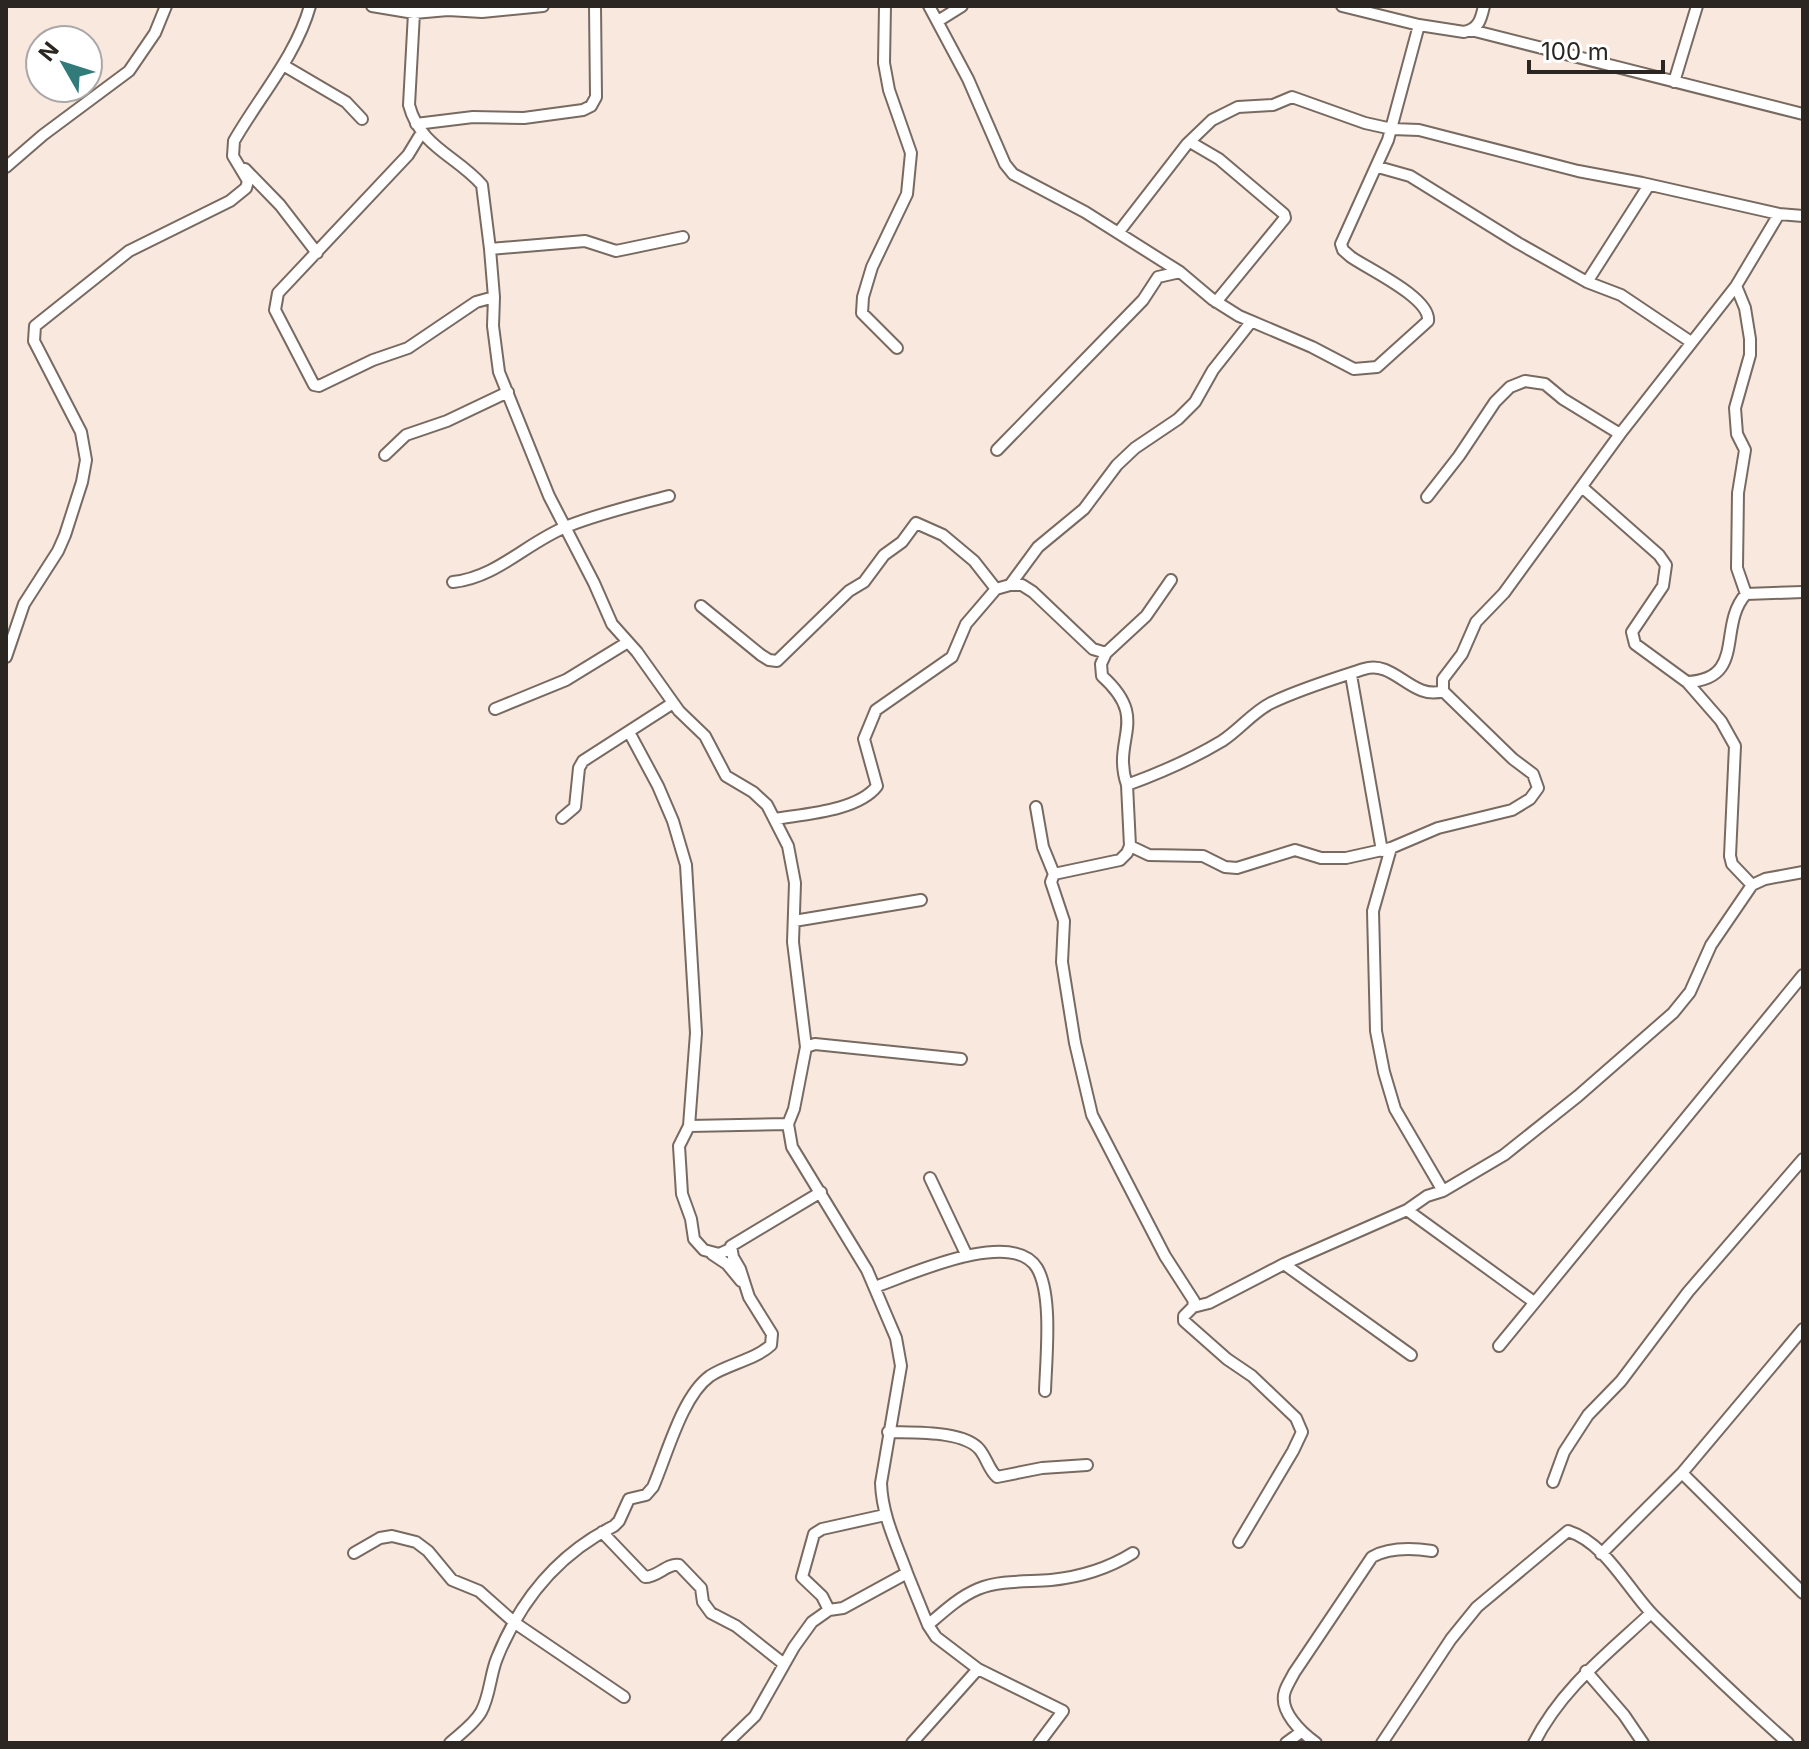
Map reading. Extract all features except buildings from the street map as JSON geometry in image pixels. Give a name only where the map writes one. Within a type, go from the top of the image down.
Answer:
[{"type":"street","points":[[6,167],[43,135],[129,71],[155,33],[166,6]]},
{"type":"street","points":[[6,657],[24,604],[65,535],[86,460],[81,432],[34,341],[35,326],[129,251],[240,195],[248,181],[233,156],[234,141],[283,65],[310,6]]},
{"type":"street","points":[[372,6],[414,13],[543,6]]},
{"type":"street","points":[[419,128],[473,117],[524,118],[583,110],[591,106],[596,97],[595,6]]},
{"type":"street","points":[[885,6],[884,63],[889,90],[911,153],[907,194],[872,267],[863,297],[862,313],[897,348]]},
{"type":"street","points":[[929,6],[968,79],[1009,170],[1118,233],[1180,272],[1216,302],[1251,322],[1362,370],[1377,367],[1424,325],[1429,314],[1415,298],[1343,250],[1341,244],[1378,167],[1392,129],[1419,25]]},
{"type":"street","points":[[938,21],[962,6]]},
{"type":"street","points":[[1342,6],[1419,25],[1454,31],[1471,30],[1803,114]]},
{"type":"street","points":[[1471,30],[1480,23],[1484,6]]},
{"type":"street","points":[[1674,82],[1697,6]]},
{"type":"street","points":[[414,13],[409,105],[419,128],[482,185],[499,372],[549,496],[608,617],[673,703],[705,736],[726,776],[761,799],[788,846],[795,883],[793,942],[806,1047],[794,1109],[788,1124],[792,1147],[847,1234],[875,1287],[891,1325],[900,1358],[881,1483],[885,1515],[928,1625],[936,1637],[978,1669],[1063,1711],[1039,1743]]},
{"type":"street","points":[[283,65],[346,102],[362,119]]},
{"type":"street","points":[[1118,233],[1190,142],[1212,120],[1238,107],[1273,105],[1292,97],[1365,123],[1392,129],[1419,130],[1578,171],[1779,214],[1803,216]]},
{"type":"street","points":[[419,128],[408,155],[278,293],[275,310],[314,385],[319,386],[373,360],[408,348],[476,302],[494,297]]},
{"type":"street","points":[[1190,142],[1219,159],[1285,218],[1216,302]]},
{"type":"street","points":[[238,163],[273,197],[317,253]]},
{"type":"street","points":[[1378,167],[1410,176],[1587,282],[1621,295],[1691,342]]},
{"type":"street","points":[[1587,282],[1649,185]]},
{"type":"street","points":[[1130,846],[1149,855],[1194,854],[1225,867],[1237,868],[1295,850],[1321,858],[1334,858],[1386,850],[1438,828],[1512,810],[1536,793],[1537,782],[1533,774],[1513,759],[1443,691],[1443,679],[1462,654],[1476,622],[1504,593],[1620,434],[1736,286],[1779,214]]},
{"type":"street","points":[[490,249],[585,241],[616,251],[683,237]]},
{"type":"street","points":[[997,450],[1143,300],[1158,277],[1180,272]]},
{"type":"street","points":[[1736,286],[1745,308],[1750,339],[1750,355],[1735,408],[1737,434],[1745,450],[1738,493],[1737,568],[1746,594]]},
{"type":"street","points":[[1010,585],[1038,547],[1084,509],[1117,465],[1135,448],[1178,419],[1195,402],[1213,370],[1251,322]]},
{"type":"street","points":[[1427,497],[1495,402],[1510,387],[1525,381],[1545,384],[1563,399],[1620,434]]},
{"type":"street","points":[[385,455],[406,435],[447,421],[508,392]]},
{"type":"street","points":[[1582,487],[1665,562],[1667,569],[1663,586],[1632,632],[1632,637],[1645,653],[1687,682],[1721,721],[1735,746],[1730,856],[1732,864],[1752,885]]},
{"type":"street","points":[[453,582],[473,580],[488,574],[566,527],[669,496]]},
{"type":"street","points":[[701,606],[761,655],[777,661],[849,591],[864,582],[884,555],[902,542],[916,523],[943,535],[996,589]]},
{"type":"street","points":[[1054,874],[1120,860],[1130,846],[1127,785],[1123,774],[1128,712],[1120,695],[1102,676],[1101,664],[1106,653],[1146,616],[1171,580]]},
{"type":"street","points":[[775,819],[836,809],[873,792],[877,786],[864,739],[876,710],[952,657],[966,624],[996,589],[1022,585],[1093,649],[1106,653]]},
{"type":"street","points":[[1687,682],[1707,679],[1723,665],[1727,659],[1732,620],[1738,603],[1746,594],[1803,592]]},
{"type":"street","points":[[495,709],[566,680],[628,642]]},
{"type":"street","points":[[1127,785],[1182,763],[1224,740],[1268,704],[1366,668],[1384,668],[1429,693],[1443,691]]},
{"type":"street","points":[[1351,675],[1386,850],[1373,911],[1376,1031],[1395,1109],[1443,1191]]},
{"type":"street","points":[[562,818],[575,807],[579,768],[583,761],[673,703]]},
{"type":"street","points":[[629,732],[663,798],[686,865],[696,1033],[689,1126],[679,1146],[682,1194],[698,1246],[727,1264],[745,1285]]},
{"type":"street","points":[[1036,807],[1043,847],[1054,874],[1051,882],[1064,921],[1062,962],[1075,1043],[1092,1115],[1165,1256],[1194,1301],[1193,1307]]},
{"type":"street","points":[[1239,1542],[1293,1451],[1301,1428],[1296,1418],[1252,1376],[1186,1325],[1184,1316],[1193,1307],[1209,1303],[1284,1264],[1407,1210],[1504,1155],[1578,1096],[1673,1013],[1690,992],[1711,945],[1752,885],[1765,879],[1803,872]]},
{"type":"street","points":[[794,921],[921,900]]},
{"type":"street","points":[[1499,1346],[1803,975]]},
{"type":"street","points":[[806,1047],[815,1044],[961,1059]]},
{"type":"street","points":[[689,1126],[788,1124]]},
{"type":"street","points":[[1553,1482],[1573,1435],[1588,1415],[1621,1381],[1688,1292],[1803,1159]]},
{"type":"street","points":[[930,1178],[967,1256]]},
{"type":"street","points":[[711,1253],[719,1254],[730,1249],[736,1241],[821,1192]]},
{"type":"street","points":[[1407,1210],[1534,1302]]},
{"type":"street","points":[[450,1743],[481,1712],[495,1661],[515,1623],[549,1571],[619,1521],[629,1499],[646,1495],[653,1487],[688,1399],[698,1384],[771,1345],[772,1334],[749,1297],[730,1249]]},
{"type":"street","points":[[875,1287],[967,1256],[1008,1251],[1030,1261],[1038,1269],[1047,1318],[1045,1391]]},
{"type":"street","points":[[1284,1264],[1411,1355]]},
{"type":"street","points":[[1601,1554],[1682,1473],[1803,1329]]},
{"type":"street","points":[[888,1432],[934,1434],[969,1441],[980,1450],[997,1477],[1042,1468],[1087,1465]]},
{"type":"street","points":[[1682,1473],[1803,1593]]},
{"type":"street","points":[[829,1610],[822,1596],[802,1577],[814,1534],[822,1529],[885,1515]]},
{"type":"street","points":[[1382,1743],[1451,1639],[1477,1607],[1568,1531],[1577,1534],[1601,1554],[1651,1613],[1721,1683],[1788,1743]]},
{"type":"street","points":[[602,1532],[645,1577],[654,1577],[672,1565],[679,1565],[701,1588],[703,1602],[711,1613],[736,1626],[784,1664]]},
{"type":"street","points":[[354,1553],[380,1538],[392,1536],[416,1542],[428,1551],[452,1580],[479,1591],[515,1623],[624,1697]]},
{"type":"street","points":[[1316,1743],[1301,1732],[1287,1709],[1284,1692],[1369,1560],[1379,1553],[1410,1548],[1432,1551]]},
{"type":"street","points":[[928,1625],[954,1603],[980,1588],[1070,1577],[1117,1563],[1133,1553]]},
{"type":"street","points":[[727,1743],[755,1716],[812,1622],[829,1610],[843,1608],[907,1573]]},
{"type":"street","points":[[1534,1743],[1565,1693],[1651,1613]]},
{"type":"street","points":[[912,1743],[978,1669]]},
{"type":"street","points":[[1586,1671],[1624,1715],[1643,1743]]},
{"type":"street","points":[[1286,1743],[1301,1732]]}]
